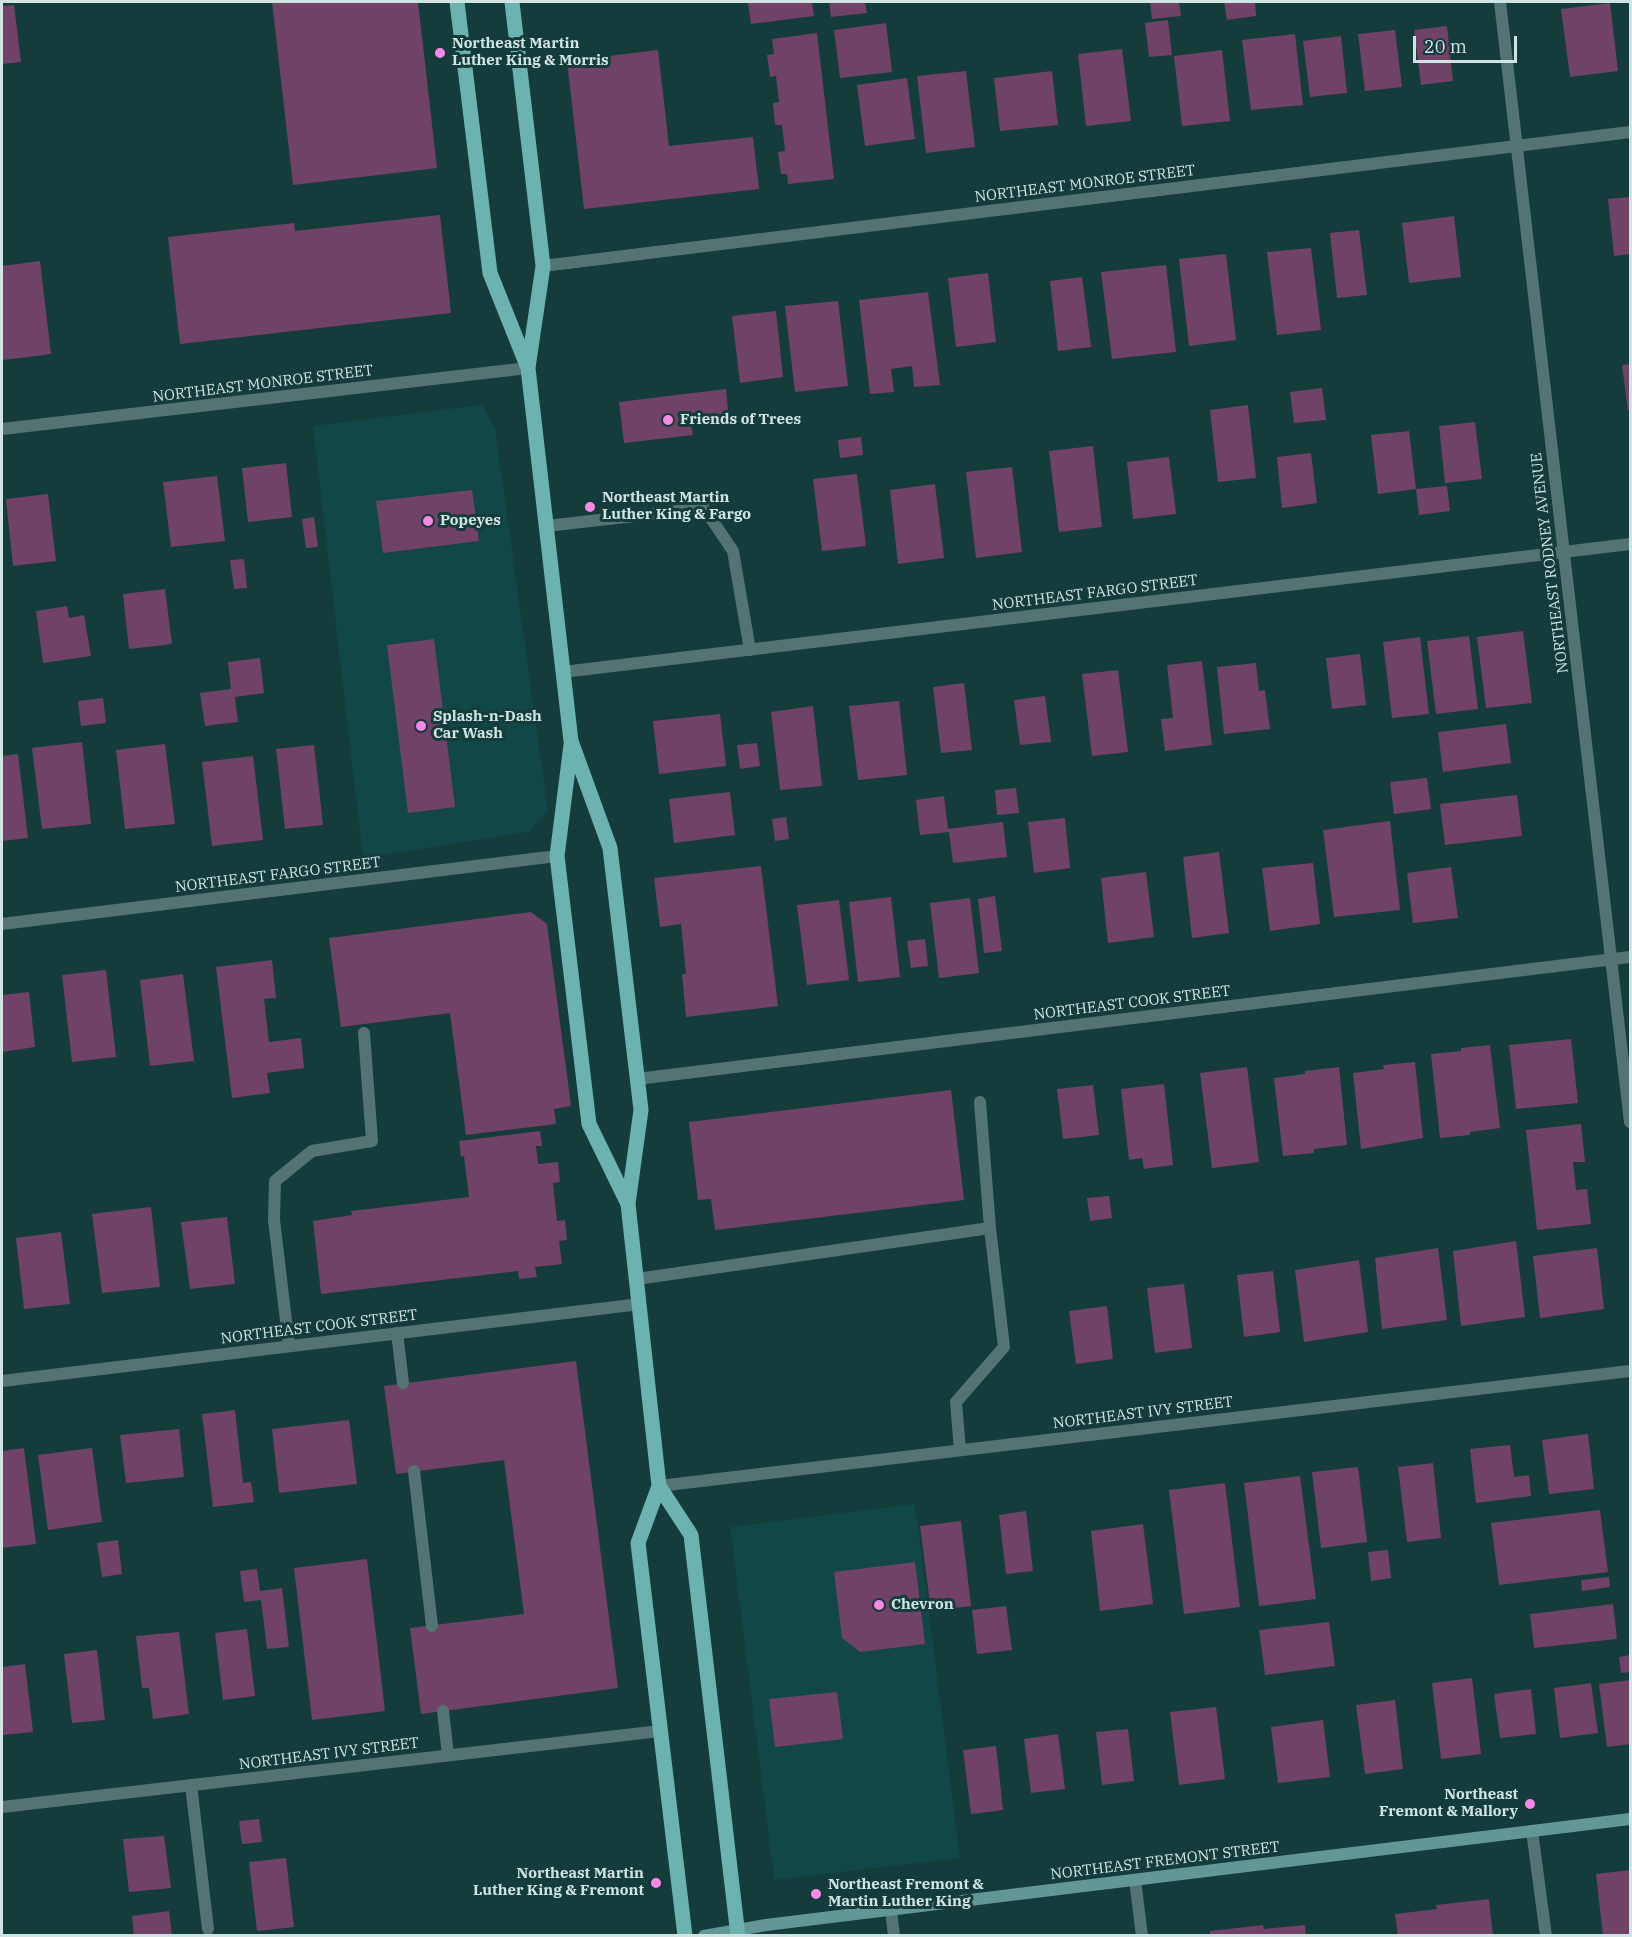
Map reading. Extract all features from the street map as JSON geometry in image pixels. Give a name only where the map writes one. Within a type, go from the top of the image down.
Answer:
[{"type":"main road","points":[[457,2],[490,273],[528,368],[571,741],[610,848],[641,1110],[628,1204],[659,1486],[638,1544],[685,1935]]},
{"type":"main road","points":[[512,2],[543,266],[528,368]]},
{"type":"main road","points":[[571,741],[557,856],[589,1124],[628,1204]]},
{"type":"main road","points":[[659,1486],[691,1535],[738,1932]]},
{"type":"main road","name":"NORTHEAST FREMONT STREET","points":[[704,1935],[1630,1819]]},
{"type":"street","name":"NORTHEAST RODNEY AVENUE","points":[[1500,2],[1630,1122]]},
{"type":"street","name":"NORTHEAST MONROE STREET","points":[[543,266],[1630,132]]},
{"type":"street","name":"NORTHEAST MONROE STREET","points":[[2,429],[528,368]]},
{"type":"street","points":[[547,526],[704,508],[733,551],[750,650]]},
{"type":"street","name":"NORTHEAST FARGO STREET","points":[[563,672],[1630,544]]},
{"type":"street","name":"NORTHEAST FARGO STREET","points":[[2,924],[557,856]]},
{"type":"street","name":"NORTHEAST COOK STREET","points":[[637,1079],[1630,957]]},
{"type":"street","points":[[289,1346],[274,1220],[275,1180],[312,1150],[372,1142],[363,1033]]},
{"type":"street","points":[[960,1450],[956,1402],[1004,1347],[990,1228],[980,1102]]},
{"type":"street","points":[[637,1279],[990,1228]]},
{"type":"street","name":"NORTHEAST COOK STREET","points":[[2,1381],[640,1304]]},
{"type":"street","points":[[398,1333],[403,1383]]},
{"type":"street","name":"NORTHEAST IVY STREET","points":[[659,1486],[1630,1371]]},
{"type":"street","points":[[414,1472],[432,1626]]},
{"type":"street","points":[[443,1711],[448,1755]]},
{"type":"street","name":"NORTHEAST IVY STREET","points":[[2,1807],[660,1731]]},
{"type":"street","points":[[191,1785],[208,1929]]},
{"type":"street","points":[[1532,1831],[1546,1935]]},
{"type":"street","points":[[1135,1880],[1142,1935]]},
{"type":"street","points":[[891,1910],[894,1935]]},
{"type":"shaded area","points":[[482,405],[495,428],[548,811],[528,832],[363,858],[313,426]]},
{"type":"shaded area","points":[[915,1504],[960,1858],[774,1880],[730,1527]]},
{"type":"building","points":[[272,2],[418,2],[437,168],[293,185]]},
{"type":"building","points":[[748,2],[812,2],[814,16],[751,24]]},
{"type":"building","points":[[829,2],[865,2],[867,13],[831,17]]},
{"type":"building","points":[[1150,2],[1179,2],[1181,16],[1152,19]]},
{"type":"building","points":[[1224,2],[1255,2],[1256,16],[1227,20]]},
{"type":"building","points":[[1610,3],[1618,71],[1570,77],[1561,9]]},
{"type":"building","points":[[14,5],[21,62],[2,64],[2,6]]},
{"type":"building","points":[[1168,20],[1172,55],[1149,57],[1145,23]]},
{"type":"building","points":[[886,23],[892,72],[840,78],[834,30]]},
{"type":"building","points":[[1447,26],[1453,81],[1421,85],[1414,30]]},
{"type":"building","points":[[1395,30],[1402,87],[1365,91],[1358,34]]},
{"type":"building","points":[[817,33],[834,179],[788,184],[787,174],[781,174],[778,152],[785,151],[782,125],[775,125],[773,103],[779,102],[776,76],[770,77],[767,55],[774,54],[772,39]]},
{"type":"building","points":[[1295,34],[1303,105],[1251,110],[1242,40]]},
{"type":"building","points":[[1341,36],[1347,93],[1310,97],[1303,41]]},
{"type":"building","points":[[1122,49],[1131,121],[1086,126],[1078,54]]},
{"type":"building","points":[[658,50],[669,146],[753,137],[759,189],[584,209],[567,61]]},
{"type":"building","points":[[1222,50],[1230,121],[1182,126],[1174,56]]},
{"type":"building","points":[[966,71],[975,147],[926,153],[917,76]]},
{"type":"building","points":[[1052,71],[1058,125],[1000,131],[994,78]]},
{"type":"building","points":[[907,78],[915,139],[865,146],[857,85]]},
{"type":"building","points":[[1630,197],[1630,254],[1614,256],[1608,199]]},
{"type":"building","points":[[440,215],[451,313],[180,344],[168,237],[294,223],[295,231]]},
{"type":"building","points":[[1454,216],[1461,277],[1409,283],[1402,223]]},
{"type":"building","points":[[1359,230],[1367,295],[1337,298],[1330,233]]},
{"type":"building","points":[[1311,248],[1321,330],[1277,335],[1267,252]]},
{"type":"building","points":[[1226,254],[1236,340],[1189,346],[1179,259]]},
{"type":"building","points":[[40,261],[51,354],[3,360],[2,266]]},
{"type":"building","points":[[1166,265],[1176,352],[1112,359],[1101,272]]},
{"type":"building","points":[[988,273],[996,342],[956,347],[948,278]]},
{"type":"building","points":[[1082,277],[1091,347],[1058,351],[1050,281]]},
{"type":"building","points":[[928,292],[940,385],[914,387],[912,366],[891,369],[894,392],[870,394],[859,300]]},
{"type":"building","points":[[838,301],[848,386],[795,392],[785,306]]},
{"type":"building","points":[[776,311],[783,377],[740,383],[732,316]]},
{"type":"building","points":[[1630,364],[1630,410],[1628,411],[1622,365]]},
{"type":"building","points":[[1322,388],[1326,420],[1294,423],[1290,392]]},
{"type":"building","points":[[726,389],[729,420],[691,424],[693,435],[624,443],[619,402]]},
{"type":"building","points":[[1248,405],[1256,478],[1218,482],[1210,410]]},
{"type":"building","points":[[1475,422],[1482,479],[1445,483],[1439,426]]},
{"type":"building","points":[[1409,431],[1416,489],[1378,494],[1371,435]]},
{"type":"building","points":[[861,437],[863,455],[840,458],[838,440]]},
{"type":"building","points":[[1093,446],[1102,527],[1059,532],[1049,451]]},
{"type":"building","points":[[1311,453],[1317,503],[1282,508],[1277,457]]},
{"type":"building","points":[[1169,457],[1176,514],[1133,519],[1127,462]]},
{"type":"building","points":[[286,463],[292,517],[248,522],[242,468]]},
{"type":"building","points":[[1012,467],[1022,552],[976,558],[966,472]]},
{"type":"building","points":[[857,474],[866,546],[822,551],[813,479]]},
{"type":"building","points":[[217,476],[225,541],[171,547],[163,482]]},
{"type":"building","points":[[935,484],[944,558],[898,564],[890,490]]},
{"type":"building","points":[[1447,486],[1450,511],[1419,515],[1416,489]]},
{"type":"building","name":"Popeyes","points":[[472,490],[479,541],[383,553],[376,501]]},
{"type":"building","points":[[48,494],[56,561],[13,566],[6,499]]},
{"type":"building","points":[[314,517],[318,547],[306,548],[302,519]]},
{"type":"building","points":[[244,559],[247,588],[234,589],[230,560]]},
{"type":"building","points":[[165,589],[172,644],[129,649],[123,594]]},
{"type":"building","points":[[67,606],[69,618],[84,615],[91,656],[43,663],[36,611]]},
{"type":"building","points":[[1523,631],[1532,703],[1486,708],[1477,637]]},
{"type":"building","points":[[1469,636],[1478,709],[1436,714],[1427,641]]},
{"type":"building","points":[[1420,637],[1429,714],[1392,718],[1383,642]]},
{"type":"building","name":"Splash-n-Dash Car Wash","points":[[434,639],[455,807],[408,813],[387,645]]},
{"type":"building","points":[[1360,654],[1366,705],[1332,709],[1326,658]]},
{"type":"building","points":[[260,658],[264,693],[235,697],[238,722],[205,726],[200,693],[231,689],[228,662]]},
{"type":"building","points":[[1202,661],[1212,745],[1165,751],[1161,719],[1173,718],[1167,665]]},
{"type":"building","points":[[1256,663],[1259,691],[1265,690],[1270,729],[1224,734],[1217,667]]},
{"type":"building","points":[[1118,670],[1128,752],[1092,756],[1082,674]]},
{"type":"building","points":[[964,683],[972,750],[941,753],[933,687]]},
{"type":"building","points":[[1045,696],[1051,742],[1020,745],[1014,700]]},
{"type":"building","points":[[103,698],[106,723],[81,726],[78,701]]},
{"type":"building","points":[[899,701],[907,775],[858,780],[849,706]]},
{"type":"building","points":[[813,706],[822,786],[780,790],[771,712]]},
{"type":"building","points":[[720,714],[726,766],[659,774],[653,721]]},
{"type":"building","points":[[1506,724],[1511,763],[1443,772],[1438,732]]},
{"type":"building","points":[[82,742],[91,824],[42,829],[32,748]]},
{"type":"building","points":[[757,743],[760,766],[740,769],[737,745]]},
{"type":"building","points":[[165,744],[175,824],[125,829],[116,750]]},
{"type":"building","points":[[314,745],[323,825],[285,829],[276,749]]},
{"type":"building","points":[[18,754],[28,838],[2,841],[2,756]]},
{"type":"building","points":[[253,756],[263,840],[212,846],[202,762]]},
{"type":"building","points":[[1427,778],[1431,809],[1394,814],[1390,782]]},
{"type":"building","points":[[1016,788],[1019,813],[997,815],[995,790]]},
{"type":"building","points":[[730,792],[735,835],[674,843],[669,799]]},
{"type":"building","points":[[1517,795],[1522,836],[1445,845],[1440,804]]},
{"type":"building","points":[[944,796],[948,829],[1003,822],[1007,857],[953,863],[949,832],[920,835],[916,800]]},
{"type":"building","points":[[786,817],[789,839],[775,841],[772,819]]},
{"type":"building","points":[[1065,818],[1070,868],[1034,873],[1028,822]]},
{"type":"building","points":[[1390,821],[1400,910],[1334,917],[1323,830]]},
{"type":"building","points":[[1219,852],[1229,933],[1192,938],[1183,857]]},
{"type":"building","points":[[1313,863],[1320,924],[1270,931],[1262,868]]},
{"type":"building","points":[[761,866],[778,1006],[686,1017],[682,974],[686,974],[681,924],[660,927],[654,878]]},
{"type":"building","points":[[1451,867],[1458,918],[1413,923],[1407,873]]},
{"type":"building","points":[[1146,872],[1154,937],[1108,943],[1101,878]]},
{"type":"building","points":[[995,896],[1002,951],[984,953],[978,899]]},
{"type":"building","points":[[891,897],[900,977],[858,982],[849,902]]},
{"type":"building","points":[[970,898],[979,973],[939,978],[930,903]]},
{"type":"building","points":[[839,900],[849,980],[807,985],[797,905]]},
{"type":"building","points":[[531,912],[547,924],[571,1106],[554,1109],[556,1124],[466,1135],[450,1013],[341,1027],[329,938]]},
{"type":"building","points":[[925,939],[928,966],[911,968],[907,941]]},
{"type":"building","points":[[272,960],[276,998],[264,999],[269,1042],[301,1038],[304,1068],[267,1073],[270,1093],[232,1098],[216,967]]},
{"type":"building","points":[[106,970],[116,1057],[72,1062],[62,975]]},
{"type":"building","points":[[183,974],[194,1061],[150,1066],[140,980]]},
{"type":"building","points":[[29,992],[35,1047],[2,1052],[2,995]]},
{"type":"building","points":[[1571,1039],[1578,1103],[1516,1109],[1509,1045]]},
{"type":"building","points":[[1490,1045],[1500,1128],[1470,1132],[1470,1135],[1440,1138],[1431,1054]]},
{"type":"building","points":[[1415,1062],[1423,1138],[1361,1149],[1353,1073],[1384,1069],[1383,1065]]},
{"type":"building","points":[[1247,1067],[1259,1162],[1212,1168],[1200,1073]]},
{"type":"building","points":[[1339,1067],[1347,1145],[1314,1149],[1314,1153],[1283,1156],[1274,1078]]},
{"type":"building","points":[[1164,1084],[1173,1165],[1144,1169],[1142,1158],[1129,1160],[1121,1089]]},
{"type":"building","points":[[1093,1085],[1099,1135],[1063,1139],[1057,1089]]},
{"type":"building","points":[[951,1090],[964,1200],[715,1230],[711,1199],[698,1200],[689,1122]]},
{"type":"building","points":[[1581,1124],[1585,1162],[1573,1162],[1576,1190],[1587,1189],[1591,1224],[1537,1230],[1526,1130]]},
{"type":"building","points":[[540,1131],[542,1146],[536,1146],[538,1164],[558,1162],[560,1182],[553,1183],[557,1221],[565,1220],[567,1240],[559,1241],[562,1264],[535,1267],[537,1277],[519,1279],[518,1271],[321,1294],[313,1221],[352,1215],[351,1211],[469,1197],[464,1156],[461,1157],[459,1141]]},
{"type":"building","points":[[1109,1196],[1112,1218],[1090,1221],[1087,1198]]},
{"type":"building","points":[[151,1207],[160,1287],[102,1293],[92,1214]]},
{"type":"building","points":[[227,1217],[235,1284],[190,1289],[181,1222]]},
{"type":"building","points":[[61,1232],[70,1304],[24,1309],[16,1238]]},
{"type":"building","points":[[1516,1241],[1525,1317],[1461,1326],[1453,1251]]},
{"type":"building","points":[[1438,1248],[1447,1320],[1382,1329],[1375,1258]]},
{"type":"building","points":[[1597,1248],[1604,1309],[1540,1318],[1533,1256]]},
{"type":"building","points":[[1359,1260],[1368,1332],[1304,1342],[1295,1270]]},
{"type":"building","points":[[1273,1271],[1280,1332],[1244,1337],[1237,1275]]},
{"type":"building","points":[[1184,1284],[1192,1348],[1155,1353],[1147,1288]]},
{"type":"building","points":[[1107,1306],[1113,1359],[1076,1364],[1069,1311]]},
{"type":"building","points":[[576,1361],[618,1688],[421,1714],[410,1628],[524,1614],[504,1460],[396,1474],[384,1386]]},
{"type":"building","points":[[235,1410],[243,1483],[251,1482],[254,1502],[213,1507],[202,1414]]},
{"type":"building","points":[[349,1420],[357,1484],[279,1493],[272,1429]]},
{"type":"building","points":[[179,1429],[184,1477],[126,1483],[120,1435]]},
{"type":"building","points":[[1588,1434],[1594,1489],[1549,1494],[1542,1440]]},
{"type":"building","points":[[1510,1445],[1514,1477],[1529,1475],[1531,1496],[1476,1503],[1470,1449]]},
{"type":"building","points":[[24,1448],[36,1544],[2,1548],[2,1451]]},
{"type":"building","points":[[92,1448],[102,1522],[48,1530],[38,1455]]},
{"type":"building","points":[[1433,1463],[1441,1538],[1407,1542],[1398,1467]]},
{"type":"building","points":[[1358,1467],[1367,1542],[1321,1548],[1312,1472]]},
{"type":"building","points":[[1300,1476],[1316,1599],[1259,1606],[1244,1483]]},
{"type":"building","points":[[1225,1483],[1240,1607],[1184,1614],[1169,1490]]},
{"type":"building","points":[[1600,1510],[1608,1572],[1499,1585],[1491,1523]]},
{"type":"building","points":[[1026,1511],[1033,1571],[1006,1574],[999,1515]]},
{"type":"building","points":[[961,1521],[971,1606],[931,1611],[920,1526]]},
{"type":"building","points":[[1143,1524],[1153,1604],[1100,1611],[1091,1531]]},
{"type":"building","points":[[118,1540],[122,1574],[102,1577],[97,1543]]},
{"type":"building","points":[[1388,1550],[1391,1578],[1371,1581],[1368,1552]]},
{"type":"building","points":[[367,1559],[385,1711],[312,1720],[294,1568]]},
{"type":"building","name":"Chevron","points":[[915,1562],[925,1644],[860,1652],[842,1638],[834,1572]]},
{"type":"building","points":[[257,1569],[260,1591],[282,1588],[289,1647],[267,1649],[261,1600],[244,1602],[240,1571]]},
{"type":"building","points":[[1609,1577],[1610,1587],[1582,1591],[1581,1580]]},
{"type":"building","points":[[1613,1604],[1617,1639],[1534,1648],[1530,1614]]},
{"type":"building","points":[[1006,1606],[1012,1650],[977,1654],[972,1610]]},
{"type":"building","points":[[1329,1622],[1335,1666],[1265,1675],[1259,1630]]},
{"type":"building","points":[[247,1629],[255,1696],[223,1700],[215,1633]]},
{"type":"building","points":[[179,1632],[189,1714],[153,1719],[149,1688],[142,1688],[136,1636]]},
{"type":"building","points":[[97,1650],[105,1720],[72,1723],[64,1654]]},
{"type":"building","points":[[1630,1655],[1630,1672],[1621,1673],[1619,1657]]},
{"type":"building","points":[[25,1664],[33,1732],[2,1735],[2,1667]]},
{"type":"building","points":[[1472,1678],[1481,1754],[1441,1759],[1432,1683]]},
{"type":"building","points":[[1630,1680],[1630,1744],[1607,1747],[1599,1684]]},
{"type":"building","points":[[1591,1683],[1598,1733],[1560,1738],[1554,1688]]},
{"type":"building","points":[[1531,1689],[1536,1734],[1500,1738],[1494,1694]]},
{"type":"building","points":[[837,1692],[843,1739],[775,1747],[769,1699]]},
{"type":"building","points":[[1395,1700],[1403,1769],[1365,1774],[1356,1705]]},
{"type":"building","points":[[1216,1707],[1225,1779],[1179,1785],[1170,1712]]},
{"type":"building","points":[[1323,1720],[1330,1777],[1278,1783],[1271,1727]]},
{"type":"building","points":[[1128,1729],[1134,1781],[1102,1785],[1096,1732]]},
{"type":"building","points":[[1058,1734],[1065,1789],[1031,1793],[1024,1739]]},
{"type":"building","points":[[996,1746],[1003,1810],[971,1814],[963,1750]]},
{"type":"building","points":[[259,1819],[262,1842],[242,1844],[239,1821]]},
{"type":"building","points":[[164,1836],[171,1888],[129,1892],[123,1839]]},
{"type":"building","points":[[286,1858],[294,1927],[257,1931],[249,1862]]},
{"type":"building","points":[[1630,1870],[1630,1936],[1603,1936],[1596,1874]]},
{"type":"building","points":[[1489,1899],[1493,1936],[1398,1936],[1395,1914],[1437,1909],[1436,1905]]},
{"type":"building","points":[[169,1911],[172,1936],[134,1936],[132,1916]]},
{"type":"building","points":[[1263,1925],[1264,1929],[1305,1925],[1306,1936],[1210,1936],[1210,1931]]},
{"type":"place","name":"Northeast Martin Luther King & Morris","points":[[440,53]]},
{"type":"place","name":"Friends of Trees","points":[[668,420]]},
{"type":"place","name":"Northeast Martin Luther King & Fargo","points":[[590,507]]},
{"type":"place","name":"Popeyes","points":[[428,521]]},
{"type":"place","name":"Splash-n-Dash Car Wash","points":[[421,726]]},
{"type":"place","name":"Chevron","points":[[879,1605]]},
{"type":"place","name":"Northeast Fremont & Mallory","points":[[1530,1804]]},
{"type":"place","name":"Northeast Martin Luther King & Fremont","points":[[656,1883]]},
{"type":"place","name":"Northeast Fremont & Martin Luther King","points":[[816,1894]]}]
